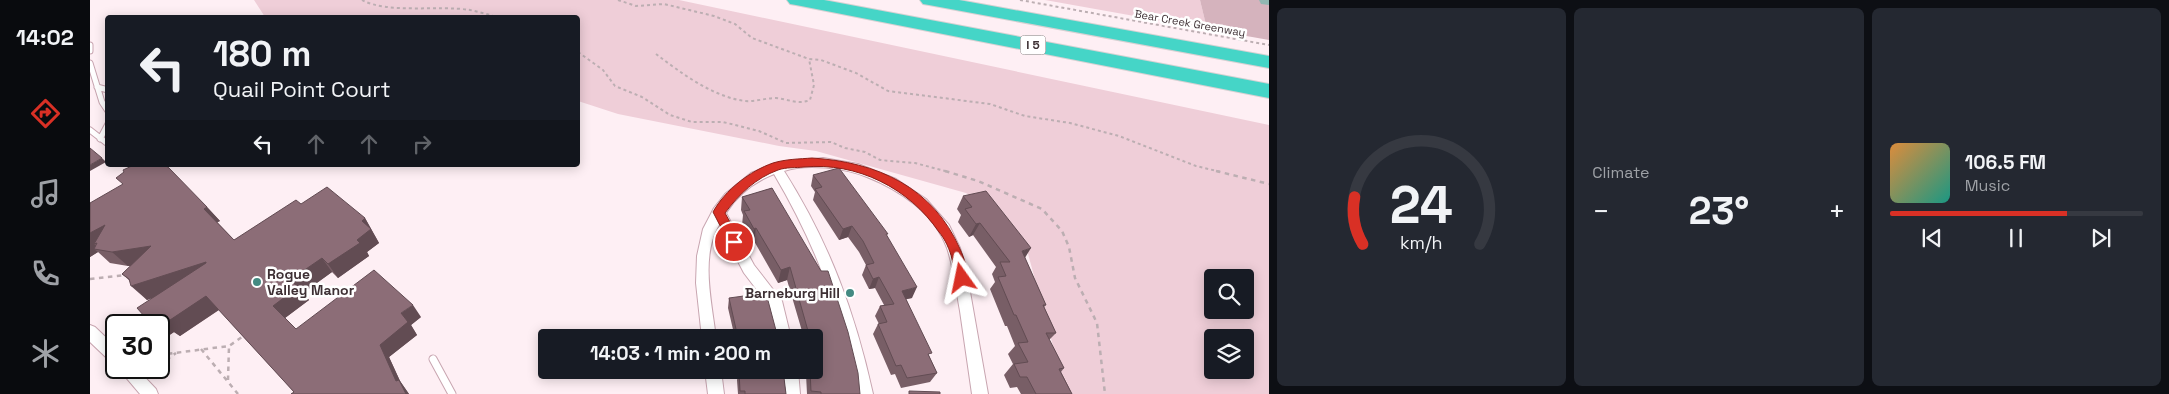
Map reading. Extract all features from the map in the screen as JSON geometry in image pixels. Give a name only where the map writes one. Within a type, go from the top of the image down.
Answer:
[{"type":"highway","name":"I 5","points":[[796,0],[1269,91]]},
{"type":"highway","name":"I 5","points":[[929,0],[1269,61]]},
{"type":"street","points":[[709,329],[702,271],[704,250],[710,229],[719,212],[738,189],[760,174],[776,167],[812,162],[853,166],[899,186],[914,196],[944,229],[958,259],[980,394]]},
{"type":"street","points":[[776,167],[807,218],[825,256],[850,324],[866,394]]},
{"type":"street","points":[[719,212],[749,269],[777,305],[782,329]]},
{"type":"street","points":[[90,332],[105,346]]},
{"type":"street","points":[[136,379],[150,394]]},
{"type":"street","points":[[714,379],[716,394]]},
{"type":"street","points":[[791,379],[792,394]]},
{"type":"lane","points":[[90,45],[90,51]]},
{"type":"lane","points":[[90,63],[105,104]]},
{"type":"lane","points":[[98,87],[105,89]]},
{"type":"lane","points":[[90,130],[105,142]]},
{"type":"lane","points":[[100,139],[105,130]]},
{"type":"lane","points":[[433,359],[452,394]]},
{"type":"path","points":[[362,0],[369,4],[391,8],[418,7],[470,10],[489,15]]},
{"type":"path","points":[[618,0],[636,6],[664,4],[714,16],[735,24],[748,37],[809,60],[821,60],[856,73],[888,91],[990,104],[1025,116],[1070,122],[1119,136],[1196,166],[1269,184]]},
{"type":"path","name":"Bear Creek Greenway","points":[[1020,0],[1269,46]]},
{"type":"path","points":[[656,54],[671,66],[706,85],[726,95],[746,101],[774,98],[800,103],[810,100],[814,92],[813,69],[809,60]]},
{"type":"path","points":[[90,279],[134,274]]},
{"type":"path","points":[[170,353],[229,346],[242,337]]},
{"type":"path","points":[[228,382],[229,346]]},
{"type":"path","points":[[201,349],[238,394]]},
{"type":"path","points":[[170,357],[178,352]]},
{"type":"shaded area","points":[[254,0],[679,0],[1269,125],[1269,394],[1066,394],[1027,250],[987,206],[966,193],[816,151],[779,146],[618,114],[580,102],[580,15],[264,15]]},
{"type":"shaded area","points":[[1045,0],[1200,0],[1207,29]]},
{"type":"shaded area","points":[[1200,0],[1269,0],[1269,40],[1207,29]]},
{"type":"building","points":[[90,148],[102,158],[90,165]]},
{"type":"building","name":"Rogue Valley Manor","points":[[130,167],[168,167],[207,207],[204,209],[234,240],[296,200],[301,204],[327,187],[365,218],[362,221],[371,229],[357,240],[360,243],[328,264],[322,258],[290,280],[298,287],[273,306],[296,329],[374,270],[413,305],[401,313],[408,322],[380,345],[396,381],[399,380],[406,394],[291,394],[294,392],[206,296],[170,320],[170,314],[142,314],[137,308],[206,262],[131,286],[129,279],[122,274],[151,246],[112,252],[94,249],[97,243],[94,244],[105,225],[90,233],[90,203],[123,184],[116,178],[124,172],[123,170]]},
{"type":"building","points":[[839,168],[888,234],[886,234],[917,287],[902,291],[932,353],[928,354],[937,373],[907,378],[901,365],[896,366],[878,324],[887,322],[880,306],[894,304],[879,277],[873,279],[866,265],[874,263],[863,241],[852,226],[843,229],[815,189],[822,187],[813,175]]},
{"type":"building","points":[[772,188],[821,271],[828,271],[848,332],[858,373],[860,394],[821,394],[821,392],[811,391],[810,379],[823,379],[823,329],[807,329],[790,267],[781,270],[744,211],[750,210],[742,197]]},
{"type":"building","points":[[986,191],[1031,248],[1022,251],[1056,333],[1046,333],[1064,368],[1059,369],[1072,394],[1036,394],[1027,377],[1020,377],[1014,364],[1028,362],[1018,343],[1028,342],[998,277],[1006,276],[1000,262],[1010,262],[980,223],[976,224],[965,209],[972,207],[963,196]]},
{"type":"building","points":[[766,293],[776,329],[736,329],[729,298]]},
{"type":"building","points":[[739,379],[784,379],[786,394],[745,394],[745,391],[740,391]]},
{"type":"building","points":[[909,391],[940,392],[940,394],[909,394]]},
{"type":"place","name":"Rogue Valley Manor","points":[[257,282]]},
{"type":"place","name":"Barneburg Hill","points":[[850,293]]},
{"type":"route","points":[[734,242],[719,212],[738,189],[748,181],[786,164],[812,162],[841,164],[853,166],[887,179],[925,205],[944,229],[953,246],[962,278]]}]
